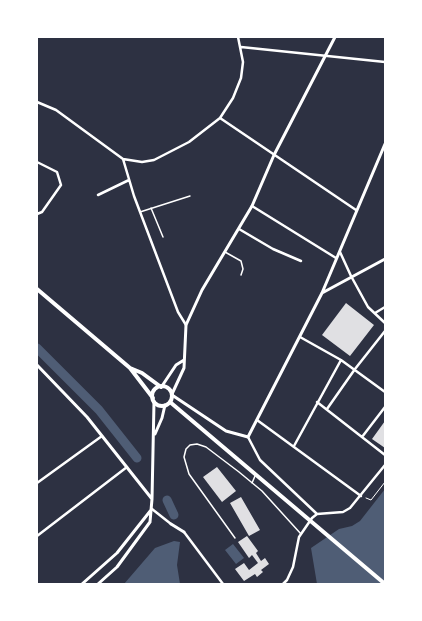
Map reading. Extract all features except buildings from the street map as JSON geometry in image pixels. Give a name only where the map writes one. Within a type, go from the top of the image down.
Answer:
[{"type":"highway","points":[[37,289],[130,368],[154,400],[160,405],[165,405],[170,402],[172,394],[168,388],[162,387],[142,373],[130,368]]},
{"type":"highway","points":[[154,400],[154,392],[162,387]]},
{"type":"highway","points":[[170,402],[385,584]]},
{"type":"street","points":[[37,102],[56,110],[123,159],[142,162],[154,160],[188,142],[220,118],[233,98],[241,78],[243,62],[238,37]]},
{"type":"street","points":[[317,514],[260,460],[248,438],[226,430],[172,394],[184,368],[186,325],[202,290],[252,206],[274,155],[335,37]]},
{"type":"street","points":[[241,48],[385,62]]},
{"type":"street","points":[[220,118],[356,210]]},
{"type":"street","points":[[248,438],[322,293],[385,144]]},
{"type":"street","points":[[123,159],[140,212],[178,312],[186,325]]},
{"type":"street","points":[[37,162],[57,172],[61,185],[42,212],[37,214]]},
{"type":"street","points":[[98,194],[129,180]]},
{"type":"street","points":[[252,206],[336,258]]},
{"type":"street","points":[[239,229],[273,249],[301,261]]},
{"type":"street","points":[[339,250],[368,307],[385,323]]},
{"type":"street","points":[[322,293],[385,259]]},
{"type":"street","points":[[375,313],[385,307]]},
{"type":"street","points":[[327,409],[355,369],[385,331]]},
{"type":"street","points":[[300,337],[355,369],[385,392]]},
{"type":"street","points":[[162,387],[176,365],[184,360]]},
{"type":"street","points":[[294,446],[341,360]]},
{"type":"street","points":[[37,365],[74,402],[128,466],[152,499]]},
{"type":"street","points":[[98,584],[117,567],[150,522],[152,509],[155,434],[153,418],[154,400]]},
{"type":"street","points":[[317,402],[385,455]]},
{"type":"street","points":[[155,434],[162,418],[165,405]]},
{"type":"street","points":[[362,437],[385,407]]},
{"type":"street","points":[[256,420],[294,446],[361,496]]},
{"type":"street","points":[[37,483],[102,436]]},
{"type":"street","points":[[283,584],[287,580],[293,567],[301,534],[317,514],[343,512],[350,508],[385,465]]},
{"type":"street","points":[[37,536],[128,466]]},
{"type":"street","points":[[152,509],[184,532],[223,584]]},
{"type":"street","points":[[82,584],[117,554],[152,509]]},
{"type":"lane","points":[[140,212],[190,196]]},
{"type":"lane","points":[[151,208],[163,237]]},
{"type":"lane","points":[[226,252],[241,261],[242,269],[240,275]]},
{"type":"lane","points":[[235,538],[189,474],[184,457],[186,450],[190,445],[197,444],[206,446],[252,483],[301,534]]},
{"type":"lane","points":[[252,483],[256,474]]},
{"type":"path","points":[[361,496],[371,500],[385,482]]},
{"type":"water","points":[[385,489],[385,584],[317,584],[311,548],[339,529],[352,526],[360,521]]},
{"type":"water","points":[[174,541],[180,542],[177,565],[180,584],[124,584],[155,548]]},
{"type":"water","points":[[233,544],[244,558],[236,564],[225,550]]},
{"type":"waterway","points":[[37,348],[99,410],[137,458]]},
{"type":"waterway","points":[[167,500],[174,515]]}]
